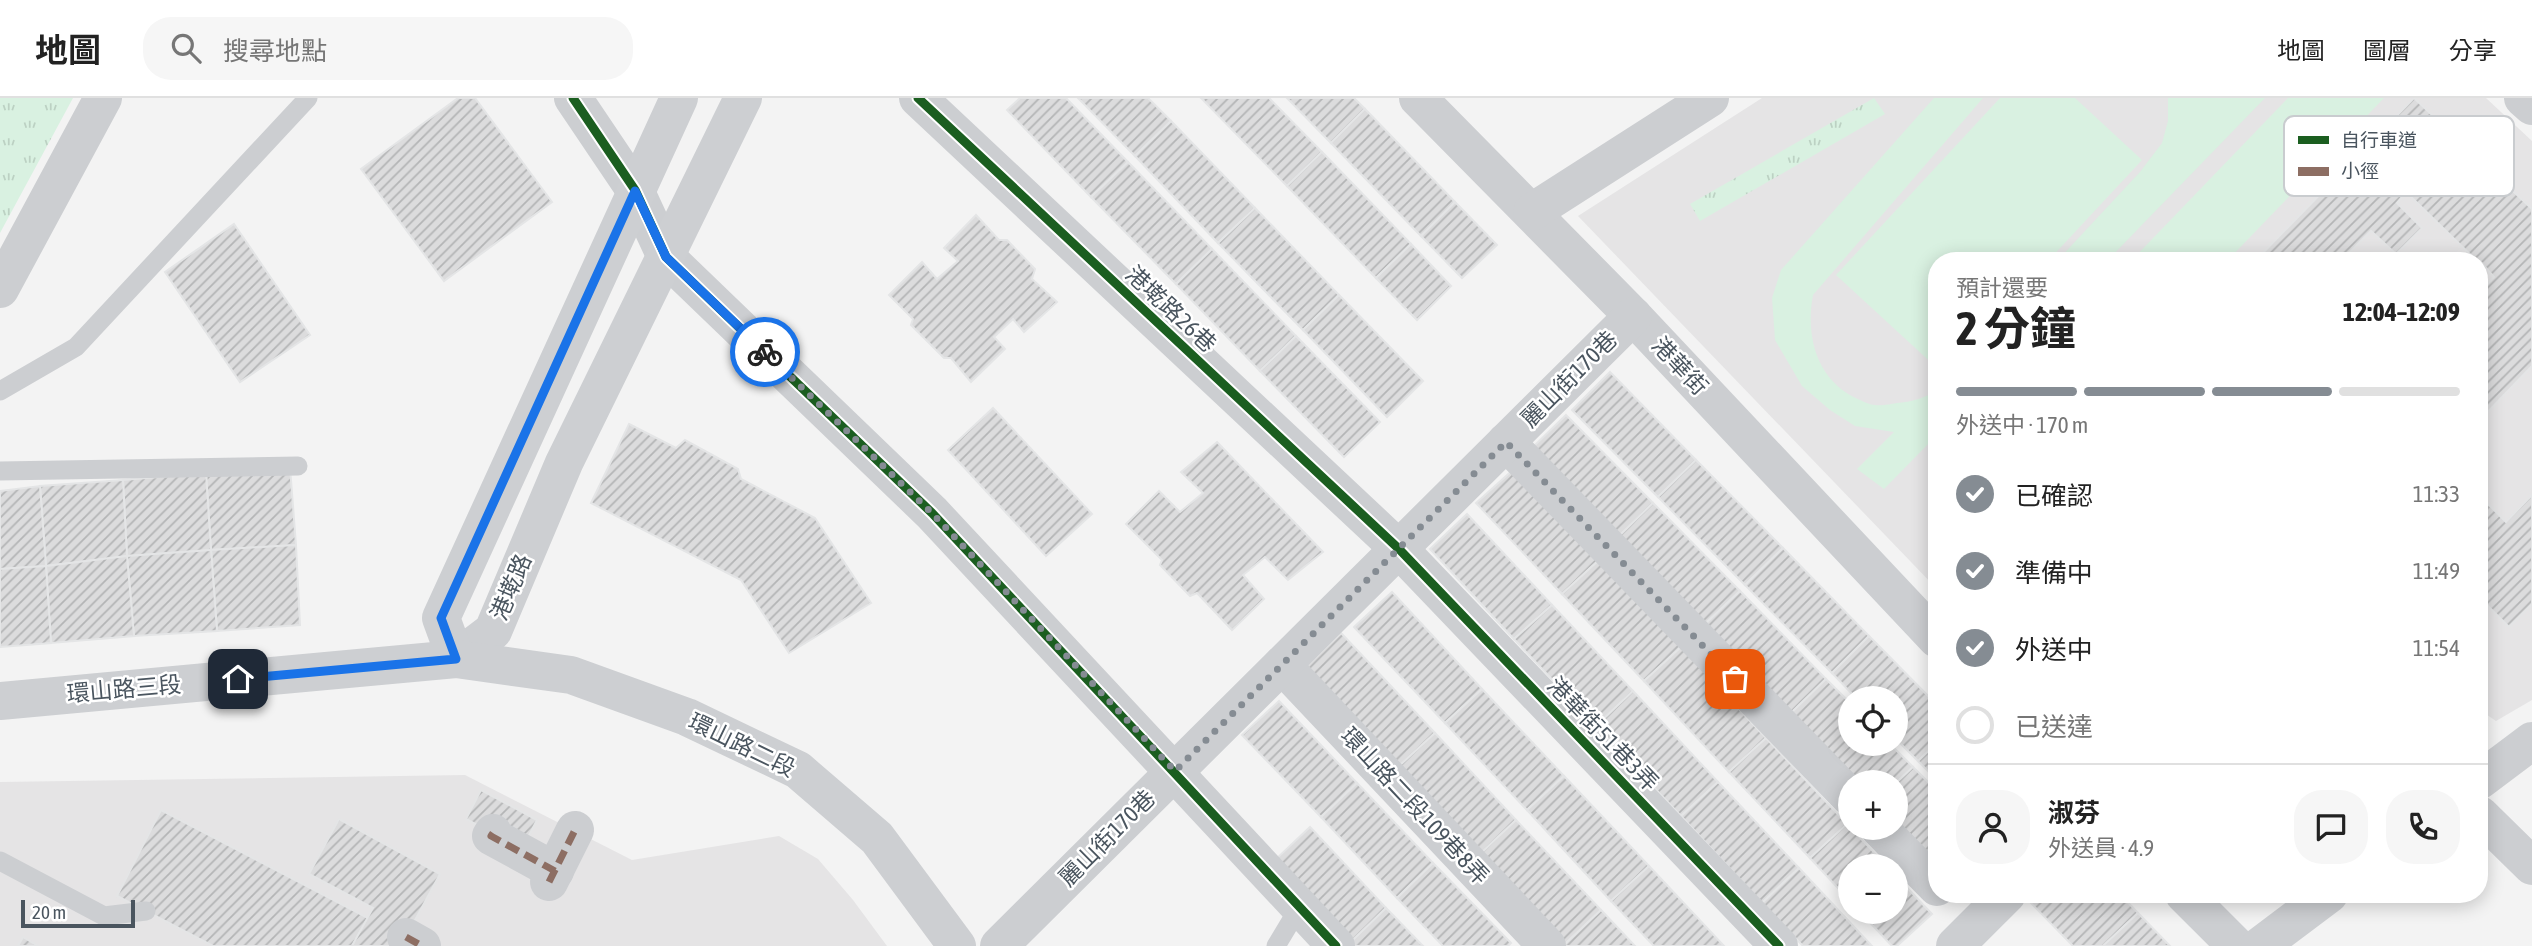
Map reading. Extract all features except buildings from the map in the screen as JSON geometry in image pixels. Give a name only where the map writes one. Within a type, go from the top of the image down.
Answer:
[{"type":"street","points":[[0,289],[103,98]]},
{"type":"street","points":[[573,98],[635,191],[666,257],[932,513],[1336,946]]},
{"type":"street","points":[[456,659],[441,618],[679,98]]},
{"type":"street","name":"港墘路","points":[[456,659],[493,631],[564,463],[743,98]]},
{"type":"street","name":"港墘路26巷","points":[[918,98],[1399,549]]},
{"type":"street","name":"港華街","points":[[1418,98],[1633,316],[1928,629]]},
{"type":"street","points":[[1532,212],[1710,98]]},
{"type":"street","points":[[2524,98],[2532,106]]},
{"type":"street","name":"麗山街170巷","points":[[999,946],[1633,316]]},
{"type":"street","points":[[1506,442],[1838,785]]},
{"type":"street","name":"港華街51巷3弄","points":[[1399,549],[1779,946]]},
{"type":"street","name":"環山路三段","points":[[0,701],[456,659]]},
{"type":"street","name":"環山路二段","points":[[456,659],[571,676],[688,717],[798,770],[877,838],[957,946]]},
{"type":"street","name":"環山路二段109巷8弄","points":[[1282,665],[1547,946]]},
{"type":"street","points":[[2488,774],[2532,741]]},
{"type":"street","points":[[2488,823],[2532,866]]},
{"type":"street","points":[[493,833],[491,836],[552,876],[575,830]]},
{"type":"street","points":[[1891,840],[1928,878]]},
{"type":"street","points":[[1948,903],[1965,936],[1998,903]]},
{"type":"street","points":[[2192,903],[2236,946]]},
{"type":"street","points":[[2260,946],[2317,903]]},
{"type":"lane","points":[[0,391],[76,347],[309,98]]},
{"type":"lane","points":[[0,471],[298,466]]},
{"type":"lane","points":[[0,861],[104,916],[146,911]]},
{"type":"lane","points":[[1276,946],[1300,906]]},
{"type":"shaded area","points":[[1762,98],[2486,98],[2505,116],[2284,116],[2284,196],[2514,196],[2514,124],[2532,141],[2532,700],[2496,721],[2488,716],[2488,252],[1928,252],[1928,580],[1578,216]]},
{"type":"shaded area","points":[[465,775],[632,860],[779,836],[818,859],[887,946],[0,946],[0,782]]},
{"type":"green space","points":[[0,98],[73,98],[0,233]]},
{"type":"green space","points":[[1874,98],[1885,114],[1700,221],[1690,204]]},
{"type":"green space","points":[[1934,98],[1983,98],[1813,295],[1813,342],[1824,370],[1833,382],[1845,392],[1873,405],[1907,402],[1928,395],[1928,444],[1884,489],[1857,469],[1894,432],[1855,426],[1830,410],[1802,386],[1775,340],[1772,298],[1781,270]]},
{"type":"green space","points":[[2000,98],[2075,98],[2142,160],[2056,252],[1928,252],[1928,360],[1836,275]]},
{"type":"green space","points":[[2168,98],[2265,98],[2116,252],[2065,252],[2140,172],[2162,143],[2168,121]]},
{"type":"green space","points":[[2288,98],[2384,98],[2367,116],[2284,116],[2284,196],[2290,196],[2236,252],[2140,252]]},
{"type":"marked path","points":[[549,882],[575,830]]},
{"type":"marked path","points":[[493,833],[491,836],[555,871]]},
{"type":"marked path","points":[[406,937],[422,946]]},
{"type":"cycle path","points":[[573,98],[635,190],[666,257],[932,513],[1336,946]]},
{"type":"cycle path","points":[[918,98],[1399,549],[1779,946]]},
{"type":"way so far","points":[[765,352],[932,513],[1175,771],[1506,442],[1735,679]]},
{"type":"route","points":[[238,679],[456,659],[441,618],[635,191],[666,257],[765,352]]}]
